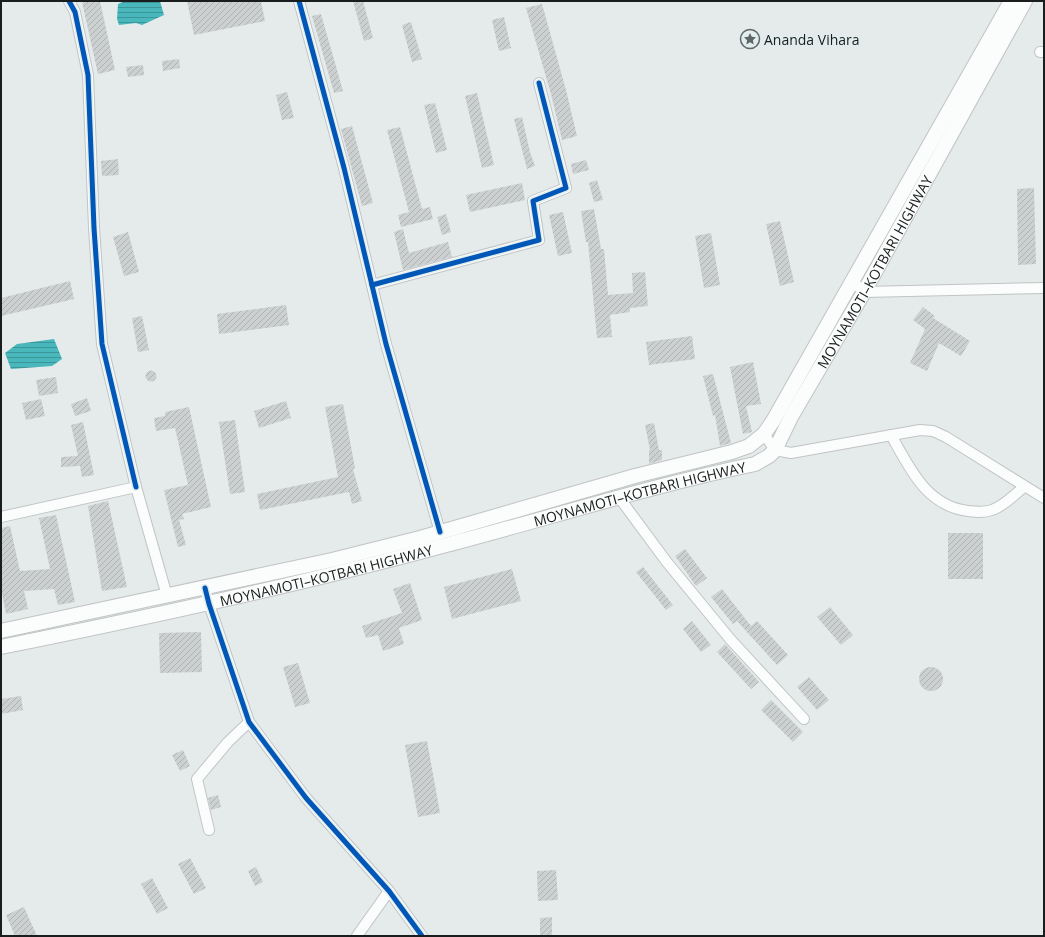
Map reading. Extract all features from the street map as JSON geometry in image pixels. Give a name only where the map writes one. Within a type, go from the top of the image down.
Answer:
[{"type":"main road","name":"MOYNAMOTI–KOTBARI HIGHWAY","points":[[1,631],[332,560],[440,532],[635,476],[732,452],[749,446],[764,434],[773,421],[1011,1]]},
{"type":"main road","name":"MOYNAMOTI–KOTBARI HIGHWAY","points":[[1,647],[209,604],[445,546],[618,496],[755,464],[770,456],[775,450],[791,417],[864,292],[1025,1]]},
{"type":"street","points":[[69,1],[75,12],[88,75],[94,228],[102,344],[136,487],[167,596]]},
{"type":"street","points":[[299,1],[344,168],[386,344],[440,532]]},
{"type":"street","points":[[372,285],[539,240],[534,201],[566,188],[539,83]]},
{"type":"street","points":[[853,282],[864,292],[1044,288]]},
{"type":"street","points":[[764,434],[775,450],[791,454],[920,430],[933,431],[946,437],[1024,487],[1044,498]]},
{"type":"street","points":[[891,435],[915,479],[931,494],[946,504],[962,510],[980,512],[991,511],[1000,506],[1024,487]]},
{"type":"street","points":[[1,516],[136,487]]},
{"type":"street","points":[[618,496],[666,561],[730,639],[804,719]]},
{"type":"street","points":[[205,588],[249,722],[306,798],[389,891],[422,936]]},
{"type":"street","points":[[208,830],[197,780],[228,742],[249,722]]},
{"type":"street","points":[[357,936],[389,891]]},
{"type":"water","points":[[125,1],[160,1],[164,15],[142,25],[136,23],[119,25],[117,19],[118,4]]},
{"type":"water","points":[[54,339],[62,359],[52,366],[11,369],[5,353],[17,344]]},
{"type":"building","points":[[100,1],[115,70],[98,74],[82,2]]},
{"type":"building","points":[[187,1],[261,1],[265,21],[194,35]]},
{"type":"building","points":[[353,1],[363,1],[373,38],[364,41]]},
{"type":"building","points":[[542,4],[577,136],[562,140],[551,94],[526,8]]},
{"type":"building","points":[[321,14],[343,91],[334,93],[312,16]]},
{"type":"building","points":[[504,17],[511,48],[499,51],[492,20]]},
{"type":"building","points":[[411,22],[422,59],[412,62],[402,25]]},
{"type":"building","points":[[179,59],[180,68],[163,71],[162,61]]},
{"type":"building","points":[[143,65],[144,75],[128,77],[126,67]]},
{"type":"building","points":[[287,92],[294,118],[282,120],[276,95]]},
{"type":"building","points":[[477,93],[494,165],[482,168],[465,96]]},
{"type":"building","points":[[435,103],[447,150],[436,153],[424,105]]},
{"type":"building","points":[[522,117],[530,152],[535,166],[527,169],[514,119]]},
{"type":"building","points":[[352,126],[373,203],[362,206],[341,129]]},
{"type":"building","points":[[400,127],[422,209],[430,207],[433,219],[401,227],[398,215],[409,212],[387,130]]},
{"type":"building","points":[[118,159],[119,175],[102,176],[101,161]]},
{"type":"building","points":[[586,160],[589,170],[573,174],[571,164]]},
{"type":"building","points":[[597,180],[603,200],[594,202],[589,183]]},
{"type":"building","points":[[522,183],[525,200],[470,212],[466,195]]},
{"type":"building","points":[[1034,188],[1036,264],[1018,265],[1017,189]]},
{"type":"building","points":[[594,209],[601,249],[604,249],[608,295],[633,293],[632,273],[645,272],[648,306],[630,308],[630,312],[610,315],[612,337],[597,338],[588,242],[586,242],[581,211]]},
{"type":"building","points":[[563,212],[572,253],[558,256],[549,215]]},
{"type":"building","points":[[446,214],[451,232],[442,235],[437,217]]},
{"type":"building","points":[[780,221],[794,282],[780,286],[766,224]]},
{"type":"building","points":[[403,229],[409,253],[448,242],[452,257],[403,270],[394,232]]},
{"type":"building","points":[[128,232],[139,272],[124,276],[113,237]]},
{"type":"building","points":[[711,233],[720,285],[704,288],[695,236]]},
{"type":"building","points":[[70,281],[74,299],[1,316],[1,298]]},
{"type":"building","points":[[286,305],[289,325],[219,334],[217,314]]},
{"type":"building","points":[[923,307],[935,316],[933,318],[970,341],[961,356],[939,343],[927,371],[910,363],[925,329],[913,320]]},
{"type":"building","points":[[142,316],[149,350],[138,352],[132,318]]},
{"type":"building","points":[[692,336],[695,359],[649,365],[646,342]]},
{"type":"building","points":[[753,362],[761,404],[746,406],[752,432],[743,434],[730,367]]},
{"type":"building","points":[[149,371],[153,371],[155,372],[155,380],[149,381],[146,378],[146,374]]},
{"type":"building","points":[[713,374],[731,443],[720,446],[715,415],[713,416],[703,376]]},
{"type":"building","points":[[56,377],[58,393],[39,396],[36,380]]},
{"type":"building","points":[[87,398],[91,411],[75,416],[71,404]]},
{"type":"building","points":[[41,399],[45,416],[26,420],[22,403]]},
{"type":"building","points":[[286,401],[291,418],[259,428],[254,411]]},
{"type":"building","points":[[343,404],[355,468],[353,469],[362,501],[352,504],[349,492],[260,510],[257,494],[338,477],[325,407]]},
{"type":"building","points":[[189,407],[211,507],[182,514],[184,519],[179,520],[186,545],[178,547],[164,490],[188,485],[175,428],[156,431],[154,418],[165,416],[165,412]]},
{"type":"building","points":[[235,420],[245,492],[230,494],[219,422]]},
{"type":"building","points":[[83,422],[94,475],[82,477],[80,466],[61,467],[61,457],[78,456],[71,425]]},
{"type":"building","points":[[654,423],[659,450],[662,450],[662,460],[649,464],[650,450],[645,425]]},
{"type":"building","points":[[108,501],[127,587],[102,591],[88,506]]},
{"type":"building","points":[[56,515],[75,602],[58,605],[54,589],[24,591],[28,609],[6,614],[1,588],[1,528],[10,526],[20,571],[50,569],[39,518]]},
{"type":"building","points":[[948,533],[983,533],[983,579],[948,579]]},
{"type":"building","points":[[685,549],[707,578],[696,586],[675,556]]},
{"type":"building","points":[[643,567],[673,605],[666,610],[636,572]]},
{"type":"building","points":[[512,569],[521,601],[452,619],[444,587]]},
{"type":"building","points":[[410,583],[422,620],[399,628],[404,644],[383,651],[378,635],[366,638],[362,626],[402,613],[393,589]]},
{"type":"building","points":[[722,589],[751,626],[757,621],[788,655],[777,665],[737,621],[733,624],[711,597]]},
{"type":"building","points":[[830,607],[853,635],[841,645],[817,617]]},
{"type":"building","points":[[692,621],[711,645],[701,652],[683,629]]},
{"type":"building","points":[[201,632],[202,672],[160,673],[159,633]]},
{"type":"building","points":[[725,644],[759,682],[751,689],[717,652]]},
{"type":"building","points":[[298,663],[310,703],[295,707],[283,667]]},
{"type":"building","points":[[931,667],[939,671],[943,679],[939,687],[931,691],[923,687],[919,679],[923,671]]},
{"type":"building","points":[[809,677],[829,700],[817,710],[797,687]]},
{"type":"building","points":[[21,696],[23,710],[1,714],[1,699]]},
{"type":"building","points":[[771,700],[803,732],[793,742],[761,710]]},
{"type":"building","points":[[427,741],[440,813],[418,817],[405,745]]},
{"type":"building","points":[[183,750],[190,766],[180,771],[172,755]]},
{"type":"building","points":[[218,795],[221,807],[211,810],[208,798]]},
{"type":"building","points":[[190,858],[206,888],[194,894],[178,864]]},
{"type":"building","points":[[256,867],[263,882],[255,886],[248,871]]},
{"type":"building","points":[[556,870],[558,900],[538,901],[537,871]]},
{"type":"building","points":[[152,878],[168,908],[157,914],[141,884]]},
{"type":"building","points":[[24,907],[37,936],[15,936],[6,915]]},
{"type":"building","points":[[552,917],[552,936],[540,936],[540,918]]},
{"type":"cycle path","points":[[69,1],[75,12],[88,75],[94,228],[102,344],[136,487]]},
{"type":"cycle path","points":[[299,1],[344,168],[386,344],[440,532]]},
{"type":"cycle path","points":[[372,285],[539,240],[533,201],[566,188],[539,83]]},
{"type":"cycle path","points":[[205,588],[249,722],[306,798],[389,891],[422,936]]},
{"type":"place","name":"Ananda Vihara","points":[[750,39]]}]
